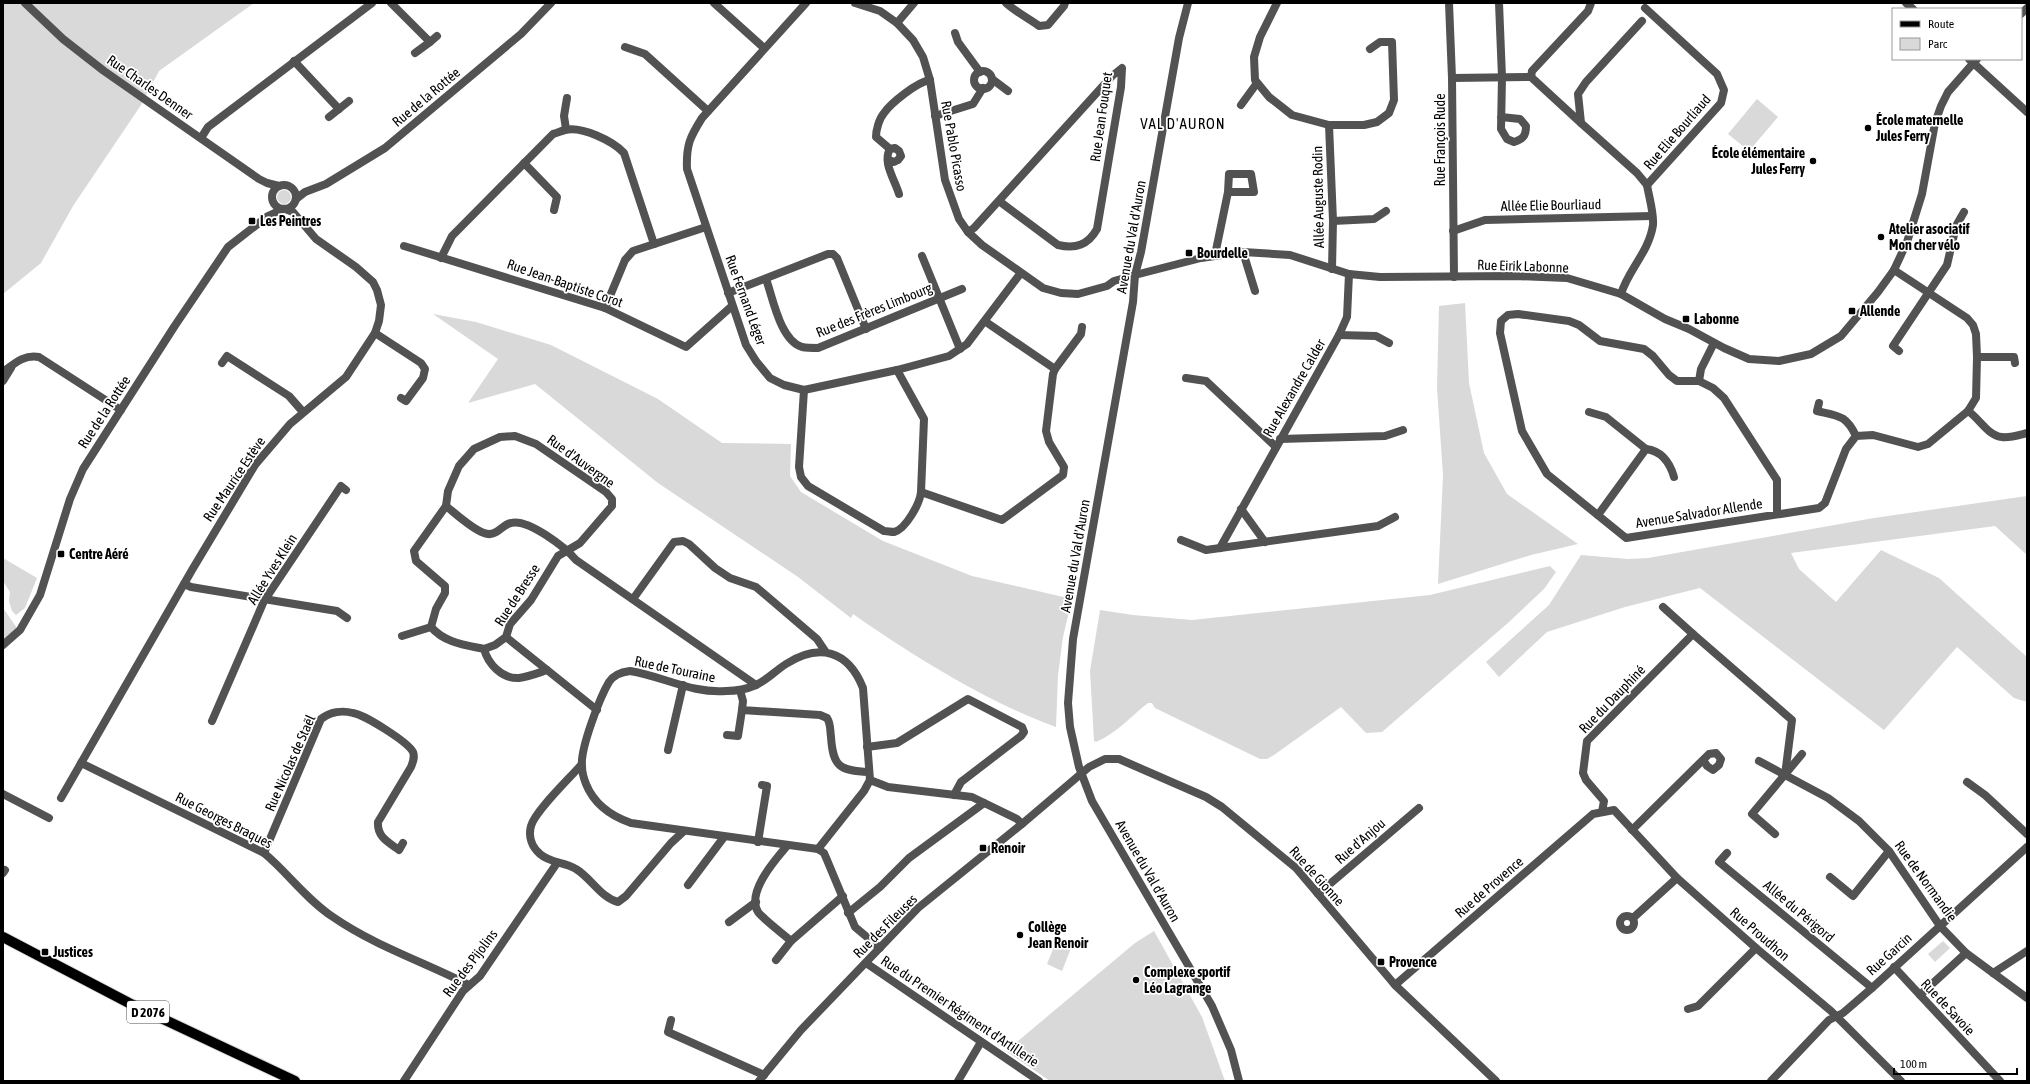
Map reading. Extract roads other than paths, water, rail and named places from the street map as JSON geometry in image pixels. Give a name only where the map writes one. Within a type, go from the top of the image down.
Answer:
[{"type":"main road","name":"D 2076","points":[[3,937],[128,1003],[295,1081]]},
{"type":"street","name":"Rue Charles Denner","points":[[25,3],[64,39],[104,71],[267,184],[279,186]]},
{"type":"street","points":[[201,138],[208,127],[372,3]]},
{"type":"street","points":[[391,3],[430,42]]},
{"type":"street","name":"Rue de la Rottée","points":[[295,201],[305,192],[326,184],[385,148],[521,34],[551,3]]},
{"type":"street","points":[[714,3],[764,48]]},
{"type":"street","name":"Rue Fernand Léger","points":[[806,3],[708,111],[690,136],[686,151],[688,169],[732,306],[746,345],[756,361],[770,378],[784,385],[804,390],[897,370],[949,356],[967,344],[986,322],[1020,274]]},
{"type":"street","name":"Rue Pablo Picasso","points":[[855,3],[880,11],[897,23],[913,40],[923,57],[930,80],[948,194],[958,219],[968,232],[982,245],[1020,274],[1043,288],[1061,293],[1078,294],[1107,286],[1114,281],[1135,275]]},
{"type":"street","points":[[897,23],[914,3]]},
{"type":"street","points":[[1006,3],[1015,11],[1020,12],[1039,26],[1048,25],[1064,6],[1064,3]]},
{"type":"street","name":"Avenue du Val d'Auron","points":[[1188,3],[1179,38],[1142,249],[1135,275],[1133,302],[1073,640],[1068,702],[1070,727],[1081,774],[1092,801],[1212,1006],[1231,1050],[1238,1081]]},
{"type":"street","points":[[1241,104],[1257,83],[1254,69],[1254,57],[1260,37],[1277,3]]},
{"type":"street","name":"Rue François Rude","points":[[1449,3],[1452,78],[1454,277]]},
{"type":"street","points":[[1499,3],[1502,117]]},
{"type":"street","points":[[1452,78],[1530,77],[1532,71],[1588,11],[1591,3]]},
{"type":"street","name":"Rue Elie Bourliaud","points":[[1645,8],[1717,74],[1724,90],[1721,103],[1647,185]]},
{"type":"street","points":[[1581,123],[1578,94],[1586,82],[1642,21]]},
{"type":"street","points":[[956,33],[958,42],[980,72]]},
{"type":"street","points":[[415,53],[437,36]]},
{"type":"street","name":"Allée Auguste Rodin","points":[[1257,83],[1269,97],[1292,115],[1329,125],[1364,125],[1377,122],[1389,113],[1394,100],[1392,42],[1380,42],[1370,49]]},
{"type":"street","points":[[625,47],[645,54],[708,111]]},
{"type":"street","points":[[1973,60],[2027,112]]},
{"type":"street","name":"Rue Eirik Labonne","points":[[1135,275],[1215,255],[1243,252],[1290,255],[1350,274],[1380,277],[1515,276],[1567,278],[1620,294],[1666,319],[1749,359],[1779,361],[1811,354],[1841,336],[1878,292],[1894,270],[1907,242],[1922,194],[1936,123],[1941,106],[1948,92],[1973,60]]},
{"type":"street","points":[[294,62],[339,109]]},
{"type":"street","name":"Rue Jean Fouquet","points":[[968,232],[999,201],[1112,76],[1122,68],[1121,87],[1097,229],[1092,238],[1084,245],[1070,248],[1058,245],[999,201]]},
{"type":"street","points":[[983,88],[978,86],[975,82],[975,76],[980,72],[988,72],[992,79],[1008,90]]},
{"type":"street","name":"Rue Elie Bourliaud","points":[[1530,77],[1637,173],[1647,185],[1653,224],[1645,250],[1623,286],[1620,294]]},
{"type":"street","points":[[935,116],[973,104],[983,88],[990,84],[992,79]]},
{"type":"street","points":[[890,149],[876,137],[876,132],[884,113],[914,86],[923,81],[930,80]]},
{"type":"street","points":[[566,130],[564,116],[567,98]]},
{"type":"street","points":[[329,117],[349,101]]},
{"type":"street","name":"Allée Auguste Rodin","points":[[1329,125],[1333,221],[1332,269]]},
{"type":"street","points":[[441,258],[452,236],[553,134],[566,130],[576,130],[605,138],[617,145],[624,153],[654,244]]},
{"type":"street","points":[[889,160],[894,162],[898,160],[901,156],[899,150],[895,148],[890,149],[886,154],[889,160],[889,169],[899,194]]},
{"type":"street","points":[[524,163],[557,197],[554,210]]},
{"type":"street","points":[[267,184],[272,198],[277,206],[293,212],[295,201],[294,189]]},
{"type":"street","points":[[268,216],[272,198],[279,186],[287,185],[305,192]]},
{"type":"street","points":[[1215,255],[1228,192]]},
{"type":"street","points":[[284,209],[295,201]]},
{"type":"street","name":"Rue de la Rottée","points":[[3,645],[20,630],[40,595],[70,499],[82,469],[201,284],[228,247],[268,216],[284,209]]},
{"type":"street","points":[[1333,221],[1374,219],[1386,211]]},
{"type":"street","name":"Rue Maurice Estève","points":[[61,798],[184,584],[255,465],[290,424],[346,377],[375,333],[379,321],[381,305],[373,282],[356,267],[316,240],[293,212]]},
{"type":"street","points":[[1899,351],[1893,346],[1947,265],[1956,226],[1964,212]]},
{"type":"street","name":"Allée Elie Bourliaud","points":[[1453,231],[1485,220],[1652,216]]},
{"type":"street","points":[[605,308],[625,260],[633,251],[706,227]]},
{"type":"street","name":"Rue Jean-Baptiste Corot","points":[[404,246],[534,284],[605,308],[686,347],[732,306]]},
{"type":"street","points":[[1243,252],[1255,291]]},
{"type":"street","points":[[728,293],[828,254],[833,254],[837,258],[866,329]]},
{"type":"street","points":[[922,256],[960,349]]},
{"type":"street","points":[[1819,403],[1817,411],[1837,416],[1849,422],[1856,436],[1873,435],[1918,447],[1928,444],[1968,411],[1976,398],[1977,357],[1976,334],[1973,325],[1967,318],[1894,270]]},
{"type":"street","name":"Rue Alexandre Calder","points":[[1220,548],[1339,335],[1347,317],[1350,274]]},
{"type":"street","name":"Rue des Frères Limbourg","points":[[766,279],[780,320],[788,338],[802,347],[818,348],[962,289]]},
{"type":"street","name":"Avenue Salvador Allende","points":[[1699,381],[1677,381],[1669,375],[1644,349],[1600,341],[1579,325],[1569,321],[1518,314],[1508,315],[1500,321],[1500,333],[1522,431],[1547,474],[1626,538],[1818,508],[1825,503],[1846,449],[1856,436]]},
{"type":"street","points":[[986,322],[1055,369]]},
{"type":"street","points":[[921,492],[1002,520],[1063,475],[1064,467],[1049,442],[1046,432],[1053,374],[1080,334],[1082,327]]},
{"type":"street","points":[[375,333],[421,363],[425,369],[423,378],[406,401],[401,398]]},
{"type":"street","points":[[1339,335],[1376,336],[1389,343]]},
{"type":"street","points":[[1714,343],[1700,369],[1699,381],[1713,388],[1724,398],[1777,480],[1777,514]]},
{"type":"street","points":[[222,363],[227,356],[289,396],[303,412]]},
{"type":"street","points":[[1977,357],[2014,356],[2015,363]]},
{"type":"street","points":[[3,372],[27,357],[38,357],[121,410]]},
{"type":"street","points":[[3,381],[14,364]]},
{"type":"street","points":[[804,390],[799,466],[801,477],[808,486],[884,531],[893,532],[903,528],[920,501],[924,418],[897,370]]},
{"type":"street","points":[[1186,378],[1206,381],[1276,447]]},
{"type":"street","points":[[1968,411],[1976,416],[1989,432],[2002,437],[2027,433]]},
{"type":"street","points":[[1588,412],[1606,417],[1646,449],[1654,450],[1670,464],[1674,477]]},
{"type":"street","points":[[1280,439],[1385,436],[1403,430]]},
{"type":"street","name":"Rue d'Auvergne","points":[[431,627],[436,609],[445,593],[445,586],[416,561],[414,551],[446,506],[448,491],[459,466],[474,449],[500,437],[515,436],[536,444],[606,492],[612,499],[612,506],[580,543],[569,551]]},
{"type":"street","points":[[1598,516],[1646,449]]},
{"type":"street","name":"Allée Yves Klein","points":[[212,721],[264,601],[341,486],[346,490]]},
{"type":"street","points":[[446,506],[483,533],[491,534],[512,522],[525,523],[569,551],[576,560],[756,685]]},
{"type":"street","points":[[1241,509],[1266,542]]},
{"type":"street","points":[[1182,540],[1206,550],[1378,526],[1394,517]]},
{"type":"street","points":[[633,599],[674,542],[683,541],[689,544],[715,568],[730,578],[756,587],[817,639],[825,651],[840,657],[847,662],[859,679],[863,688],[869,776],[864,791],[818,849],[824,853],[855,927],[880,948]]},
{"type":"street","name":"Rue de Bresse","points":[[484,649],[495,645],[506,637],[510,624],[531,600],[558,556],[569,551]]},
{"type":"street","points":[[184,584],[192,587],[264,601],[337,611],[347,618]]},
{"type":"street","points":[[1663,607],[1792,720],[1785,775]]},
{"type":"street","points":[[402,636],[431,627],[438,635],[461,645],[484,649],[492,666],[502,674],[518,678],[547,670]]},
{"type":"street","name":"Rue du Dauphiné","points":[[1602,812],[1604,801],[1586,780],[1583,772],[1587,741],[1693,634]]},
{"type":"street","points":[[506,637],[597,710]]},
{"type":"street","name":"Rue de Touraine","points":[[818,849],[758,842],[631,823],[609,814],[594,798],[586,784],[581,765],[586,739],[597,710],[610,681],[621,672],[639,672],[708,691],[740,690],[756,685],[785,665],[802,656],[825,651]]},
{"type":"street","points":[[668,750],[683,685]]},
{"type":"street","points":[[726,735],[738,736],[743,702],[740,690]]},
{"type":"street","points":[[867,747],[897,743],[968,699],[1022,727],[1024,732],[1021,736],[960,782],[954,795]]},
{"type":"street","points":[[742,710],[824,716],[829,722],[832,755],[834,760],[852,772],[869,776],[888,788],[972,797],[1017,819],[1022,824]]},
{"type":"street","name":"Rue Nicolas de Staël","points":[[264,853],[321,719],[332,713],[348,712],[359,714],[406,744],[413,753],[414,757],[411,767],[378,822],[377,829],[380,836],[385,841],[399,850],[403,843]]},
{"type":"street","points":[[1775,834],[1752,814],[1802,754]]},
{"type":"street","name":"Rue de Gionne","points":[[1081,774],[1098,761],[1114,758],[1214,801],[1276,850],[1296,868],[1395,985],[1496,1081]]},
{"type":"street","points":[[1632,830],[1704,760]]},
{"type":"street","name":"Rue de Normandie","points":[[1759,760],[1828,798],[1859,821],[1889,851],[1940,926],[1966,953],[2027,998]]},
{"type":"street","name":"Rue Georges Braques","points":[[81,763],[264,853],[280,867],[313,902],[332,917],[371,939],[469,986]]},
{"type":"street","points":[[581,765],[539,813],[531,826],[532,844],[541,854],[557,863],[567,863],[578,870],[611,900],[618,902],[626,896],[671,843],[684,831]]},
{"type":"street","name":"Rue des Fileuses","points":[[761,1078],[801,1030],[918,908],[1081,774]]},
{"type":"street","points":[[1967,782],[1985,795],[2027,834]]},
{"type":"street","points":[[758,842],[767,786],[762,785]]},
{"type":"street","points":[[3,794],[49,818]]},
{"type":"street","points":[[848,913],[880,887],[909,858],[984,803]]},
{"type":"street","name":"Rue d'Anjou","points":[[1318,894],[1419,808]]},
{"type":"street","name":"Rue Proudhon","points":[[1602,812],[1614,810],[1677,878],[1756,948],[1837,1016],[1901,1081]]},
{"type":"street","name":"Rue de Provence","points":[[1395,985],[1593,814],[1602,812]]},
{"type":"street","points":[[688,885],[724,837]]},
{"type":"street","points":[[787,846],[766,871],[758,889],[756,902],[758,912],[791,941]]},
{"type":"street","name":"Rue Garcin","points":[[1771,1081],[1828,1020],[1843,1013],[1872,988],[2027,848]]},
{"type":"street","points":[[1830,877],[1854,896],[1858,894],[1889,851]]},
{"type":"street","name":"Allée du Périgord","points":[[1727,853],[1719,862],[1872,988]]},
{"type":"street","name":"Rue des Pijolins","points":[[404,1081],[463,991],[480,976],[557,863]]},
{"type":"street","points":[[1633,918],[1677,878]]},
{"type":"street","points":[[776,960],[791,941],[843,896]]},
{"type":"street","points":[[729,922],[756,902]]},
{"type":"street","points":[[1688,1009],[1698,1006],[1756,948]]},
{"type":"street","points":[[1993,973],[2027,950]]},
{"type":"street","points":[[1920,995],[1966,953]]},
{"type":"street","name":"Rue du Premier Régiment d'Artillerie","points":[[866,963],[1039,1081]]},
{"type":"street","name":"Rue de Savoie","points":[[1894,967],[2000,1081]]},
{"type":"street","points":[[671,1020],[668,1032],[761,1078]]},
{"type":"street","points":[[958,1081],[982,1042]]},
{"type":"place","name":"École maternelle Jules Ferry","points":[[1868,128]]},
{"type":"place","name":"École élémentaire Jules Ferry","points":[[1813,161]]},
{"type":"place","name":"Les Peintres","points":[[252,221]]},
{"type":"place","name":"Atelier asociatif Mon cher vélo","points":[[1881,237]]},
{"type":"place","name":"Bourdelle","points":[[1189,253]]},
{"type":"place","name":"Allende","points":[[1852,311]]},
{"type":"place","name":"Labonne","points":[[1686,319]]},
{"type":"place","name":"Centre Aéré","points":[[61,554]]},
{"type":"place","name":"Renoir","points":[[983,848]]},
{"type":"place","name":"Collège Jean Renoir","points":[[1020,935]]},
{"type":"place","name":"Justices","points":[[45,952]]},
{"type":"place","name":"Provence","points":[[1381,962]]},
{"type":"place","name":"Complexe sportif Léo Lagrange","points":[[1136,980]]},
{"type":"district","name":"VAL D'AURON","points":[[1183,124]]}]
